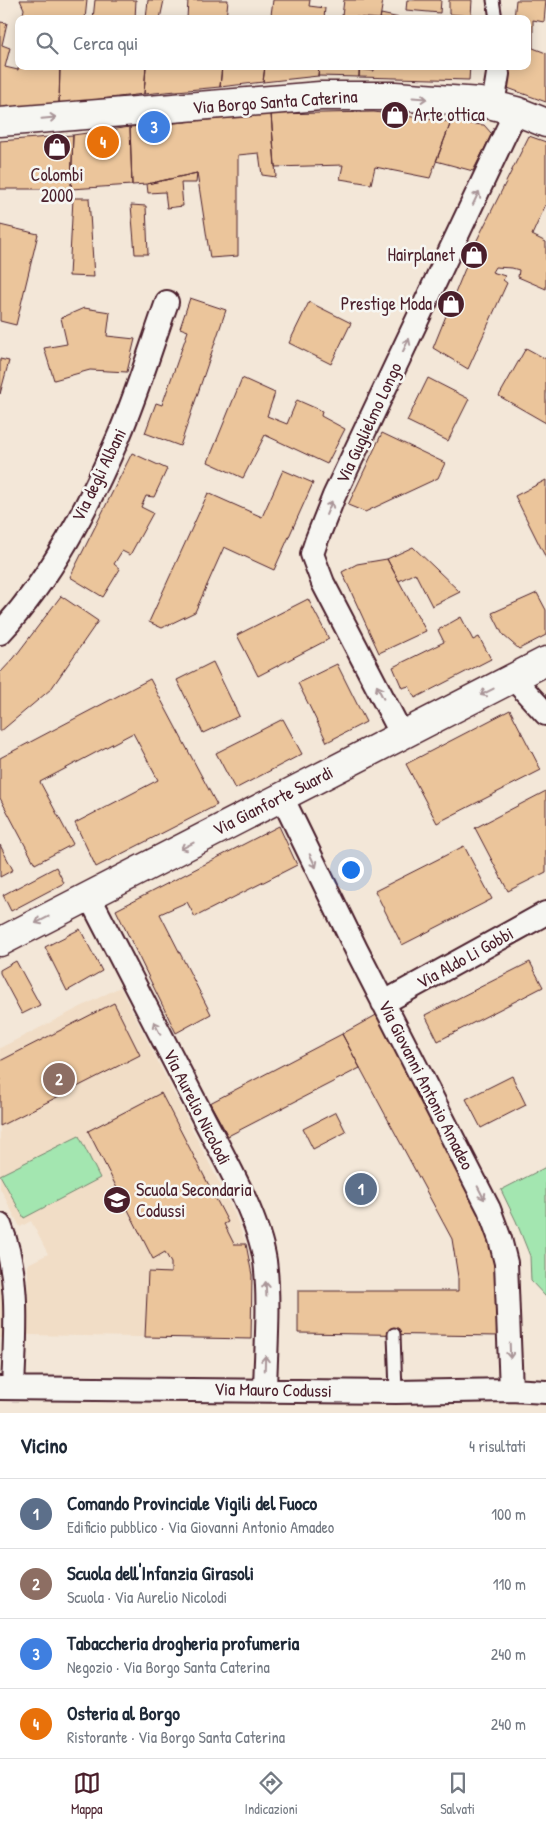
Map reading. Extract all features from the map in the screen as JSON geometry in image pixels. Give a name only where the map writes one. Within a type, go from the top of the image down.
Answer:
[{"type":"street","name":"Via Guglielmo Longo","points":[[402,735],[323,583],[312,554],[316,539],[334,496],[504,108],[498,70]]},
{"type":"street","name":"Via Borgo Santa Caterina","points":[[0,122],[320,96],[395,96],[480,102],[504,108],[546,123]]},
{"type":"street","name":"Via degli Albani","points":[[0,633],[46,574],[88,504],[119,437],[168,302]]},
{"type":"street","name":"Via Gianforte Suardi","points":[[1,938],[89,896],[546,661]]},
{"type":"street","points":[[513,678],[546,714]]},
{"type":"street","name":"Via Giovanni Antonio Amadeo","points":[[282,797],[383,1003],[489,1209],[500,1239],[506,1264],[511,1390]]},
{"type":"street","name":"Via Aurelio Nicolodi","points":[[89,896],[245,1200],[257,1229],[264,1260],[267,1294],[265,1389]]},
{"type":"street","name":"Via Aldo Li Gobbi","points":[[383,1003],[546,913]]},
{"type":"street","points":[[0,1225],[7,1243],[14,1276],[14,1336],[6,1388]]},
{"type":"street","name":"Via Mauro Codussi","points":[[6,1388],[265,1389],[396,1392],[511,1390],[546,1392]]},
{"type":"lane","points":[[493,0],[495,15]]},
{"type":"lane","points":[[394,1334],[396,1392]]},
{"type":"shaded area","name":"Scuola Secondaria Codussi","points":[[120,987],[234,1212],[246,1244],[252,1275],[251,1339],[27,1335],[28,1264],[48,1254],[31,1221],[20,1227],[0,1188],[0,1048]]},
{"type":"shaded area","points":[[0,1242],[6,1274],[3,1338],[0,1338]]},
{"type":"green space","points":[[79,1136],[100,1178],[24,1218],[0,1175]]},
{"type":"green space","points":[[546,1167],[546,1297],[531,1281],[530,1256],[501,1190]]},
{"type":"building","points":[[20,0],[87,0],[85,15],[23,15],[24,9]]},
{"type":"building","points":[[95,0],[136,0],[135,15],[93,15]]},
{"type":"building","points":[[148,0],[164,0],[161,15],[146,15]]},
{"type":"building","points":[[188,0],[228,0],[226,15],[187,15]]},
{"type":"building","points":[[273,0],[310,0],[309,6],[325,8],[324,15],[271,15]]},
{"type":"building","points":[[344,0],[383,0],[381,15],[342,15]]},
{"type":"building","points":[[407,0],[441,0],[440,13],[406,10]]},
{"type":"building","points":[[449,0],[472,0],[471,15],[449,14]]},
{"type":"building","points":[[516,0],[546,0],[544,22],[533,20],[533,48],[546,53],[546,102],[505,87],[507,70],[531,70],[531,15],[514,15]]},
{"type":"building","points":[[0,22],[7,23],[2,45],[10,48],[5,67],[15,70],[60,70],[59,104],[0,108]]},
{"type":"building","points":[[60,70],[146,70],[144,94],[59,104]]},
{"type":"building","points":[[146,70],[222,70],[220,87],[144,94]]},
{"type":"building","points":[[222,70],[264,70],[263,82],[220,87]]},
{"type":"building","points":[[264,70],[319,70],[318,76],[263,82]]},
{"type":"building","points":[[319,70],[360,70],[359,77],[318,76]]},
{"type":"building","points":[[359,70],[470,70],[469,80],[359,77]]},
{"type":"building","points":[[374,112],[451,122],[430,178],[375,167],[371,184],[340,179],[343,165],[275,167],[271,114]]},
{"type":"building","points":[[271,114],[276,177],[262,175],[259,153],[238,155],[238,256],[210,258],[197,173],[147,184],[132,185],[130,127]]},
{"type":"building","points":[[451,122],[484,125],[492,134],[473,171],[436,161]]},
{"type":"building","points":[[130,127],[132,185],[71,189],[73,135]]},
{"type":"building","points":[[73,135],[71,189],[0,189],[0,141]]},
{"type":"building","points":[[529,136],[546,142],[546,204],[532,235],[546,242],[546,289],[518,277],[519,270],[495,267],[492,272],[505,276],[503,280],[507,283],[468,369],[433,348],[475,244]]},
{"type":"building","points":[[197,173],[196,183],[181,183],[183,206],[167,208],[165,192],[148,193],[147,184]]},
{"type":"building","points":[[73,198],[89,198],[94,277],[69,276]]},
{"type":"building","points":[[131,205],[146,206],[148,254],[135,254]]},
{"type":"building","points":[[0,225],[38,234],[16,325],[0,321]]},
{"type":"building","points":[[190,298],[226,310],[180,446],[145,433],[156,403],[162,405],[188,331],[180,328]]},
{"type":"building","points":[[309,302],[351,323],[331,364],[289,343]]},
{"type":"building","points":[[84,308],[110,312],[107,336],[135,339],[127,372],[90,370],[54,380],[44,348],[67,344],[61,318]]},
{"type":"building","points":[[526,348],[546,359],[546,423],[499,396]]},
{"type":"building","points":[[0,359],[9,361],[0,394]]},
{"type":"building","points":[[242,378],[275,393],[267,416],[287,424],[297,400],[322,411],[321,416],[345,429],[327,464],[265,435],[243,478],[208,462]]},
{"type":"building","points":[[428,378],[469,399],[448,441],[407,421]]},
{"type":"building","points":[[382,433],[445,463],[438,478],[365,512],[348,505]]},
{"type":"building","points":[[132,453],[167,469],[154,497],[146,496],[141,507],[153,513],[130,555],[122,551],[114,564],[120,569],[103,597],[70,577]]},
{"type":"building","points":[[283,470],[313,483],[274,570],[224,547],[195,612],[162,628],[149,622],[208,493],[262,517]]},
{"type":"building","points":[[546,480],[546,558],[515,496]]},
{"type":"building","points":[[413,547],[460,592],[432,606],[415,573],[399,581],[387,559]]},
{"type":"building","points":[[387,559],[426,631],[379,653],[342,572],[357,564]]},
{"type":"building","points":[[537,593],[546,610],[546,635],[519,649],[503,635],[492,613]]},
{"type":"building","points":[[61,596],[98,621],[51,689],[0,732],[0,673],[14,658]]},
{"type":"building","points":[[308,599],[329,639],[258,676],[237,635]]},
{"type":"building","points":[[461,617],[473,640],[479,637],[491,659],[415,698],[409,686],[402,688],[393,667],[444,642],[438,630]]},
{"type":"building","points":[[213,662],[239,716],[203,733],[177,680]]},
{"type":"building","points":[[337,664],[366,722],[327,742],[298,683]]},
{"type":"building","points":[[150,679],[217,805],[96,867],[75,823],[158,780],[133,733],[40,782],[73,844],[35,864],[0,798],[0,758]]},
{"type":"building","points":[[510,710],[541,770],[437,823],[406,764]]},
{"type":"building","points":[[283,719],[302,754],[235,789],[216,753]]},
{"type":"building","points":[[546,791],[546,872],[508,891],[475,828]]},
{"type":"building","points":[[279,826],[297,865],[195,917],[187,902],[160,914],[211,1014],[176,1033],[116,910]]},
{"type":"building","points":[[0,845],[13,870],[0,877]]},
{"type":"building","points":[[464,846],[492,899],[402,945],[375,891]]},
{"type":"building","points":[[56,867],[64,883],[11,911],[3,895]]},
{"type":"building","points":[[80,929],[102,971],[67,991],[45,947]]},
{"type":"building","points":[[16,961],[40,1005],[22,1014],[0,973],[0,970]]},
{"type":"building","points":[[530,962],[543,987],[438,1041],[425,1015]]},
{"type":"building","points":[[114,1003],[140,1055],[0,1126],[0,1061]]},
{"type":"building","points":[[380,1013],[493,1239],[497,1268],[499,1336],[298,1333],[298,1291],[458,1291],[458,1277],[452,1239],[342,1034]]},
{"type":"building","points":[[342,1034],[360,1068],[228,1136],[210,1103]]},
{"type":"building","points":[[512,1076],[526,1105],[481,1128],[466,1099]]},
{"type":"building","points":[[161,1093],[228,1222],[224,1224],[234,1244],[246,1244],[252,1275],[251,1339],[145,1337],[148,1272],[171,1273],[171,1263],[165,1252],[153,1259],[88,1131]]},
{"type":"building","points":[[336,1112],[346,1132],[313,1149],[303,1129]]},
{"type":"place","name":"Arte ottica","points":[[395,115]]},
{"type":"place","name":"Tabaccheria drogheria profumeria","points":[[154,127]]},
{"type":"place","name":"Osteria al Borgo","points":[[103,142]]},
{"type":"place","name":"Colombi 2000","points":[[57,147]]},
{"type":"place","name":"Hairplanet","points":[[474,255]]},
{"type":"place","name":"Prestige Moda","points":[[451,304]]},
{"type":"place","name":"Scuola dell'Infanzia Girasoli","points":[[59,1079]]},
{"type":"place","name":"Comando Provinciale Vigili del Fuoco","points":[[361,1189]]},
{"type":"place","name":"Scuola Secondaria Codussi","points":[[117,1200]]}]
